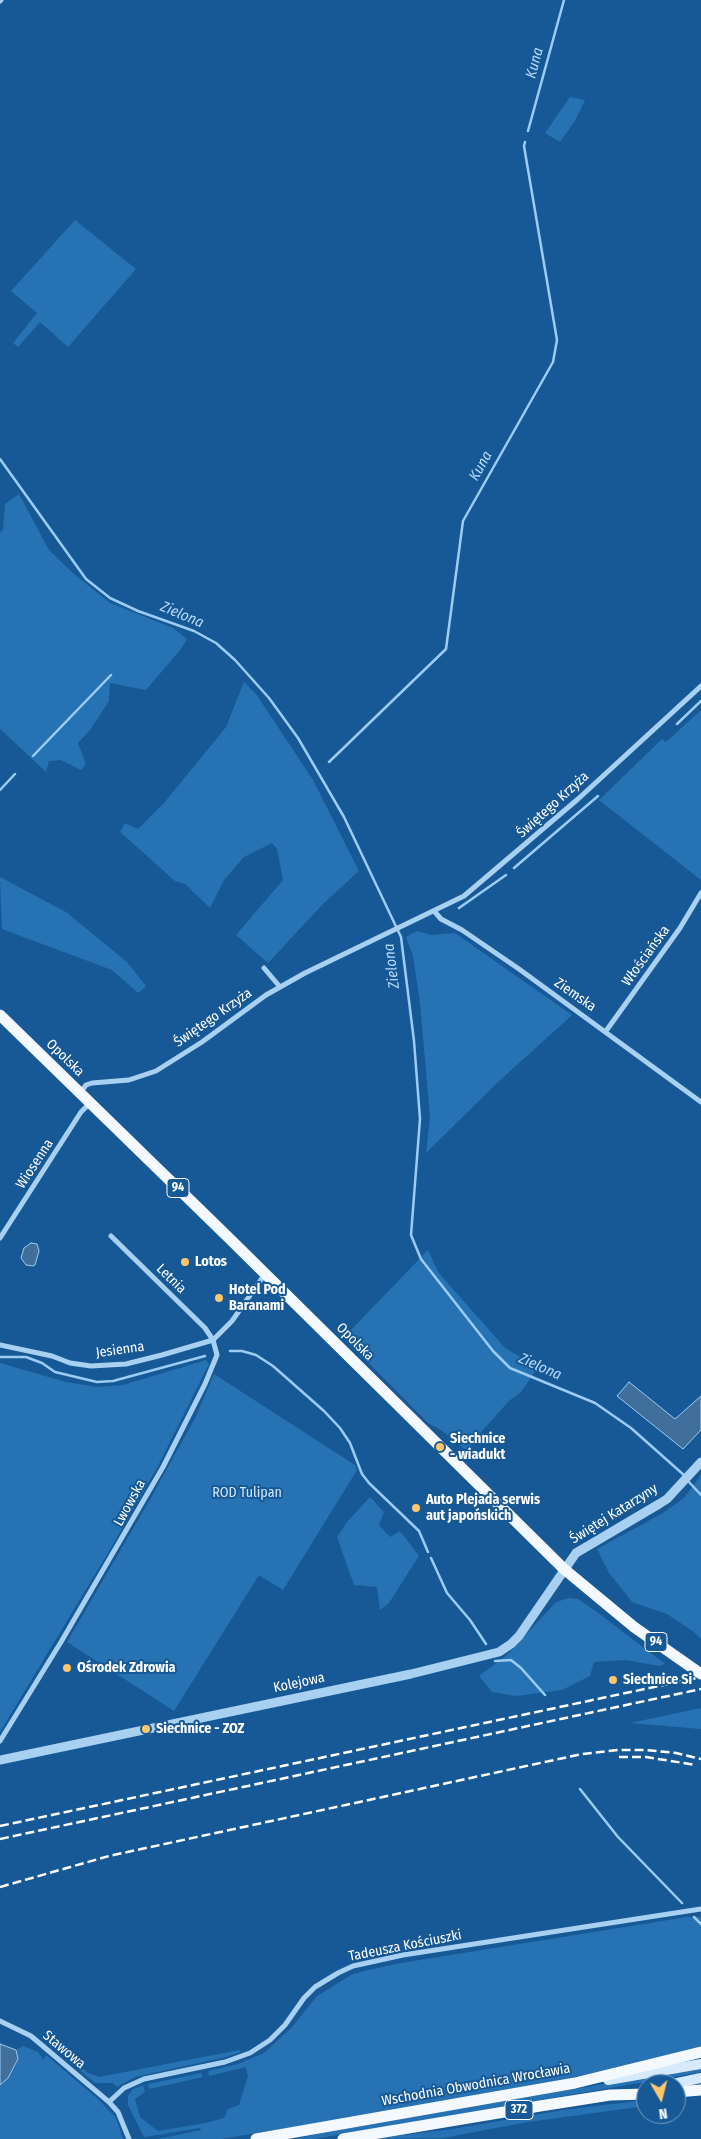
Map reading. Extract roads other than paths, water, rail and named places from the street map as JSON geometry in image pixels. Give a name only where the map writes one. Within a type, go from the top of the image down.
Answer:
[{"type":"main road","name":"Opolska","points":[[0,1015],[564,1568],[634,1627],[696,1671]]},
{"type":"main road","points":[[575,2083],[701,2052]]},
{"type":"main road","name":"Wschodnia Obwodnica Wrocławia","points":[[256,2139],[575,2083],[607,2080],[701,2064]]},
{"type":"main road","points":[[686,2081],[701,2078]]},
{"type":"main road","points":[[686,2091],[701,2090]]},
{"type":"main road","name":"372","points":[[343,2139],[636,2091]]},
{"type":"main road","points":[[610,2096],[636,2095]]},
{"type":"street","name":"Świętego Krzyża","points":[[80,1093],[86,1085],[92,1083],[129,1080],[156,1070],[202,1042],[266,996],[305,972],[464,896],[532,840],[701,686]]},
{"type":"street","name":"Włościańska","points":[[606,1031],[680,928],[701,894]]},
{"type":"street","name":"Ziemska","points":[[434,911],[441,919],[462,930],[606,1031],[701,1102]]},
{"type":"street","points":[[264,968],[280,987]]},
{"type":"street","name":"Wiosenna","points":[[0,1238],[81,1112],[90,1103]]},
{"type":"street","name":"Letnia","points":[[111,1236],[205,1328],[214,1340]]},
{"type":"street","points":[[214,1340],[232,1320],[265,1274]]},
{"type":"street","name":"Jesienna","points":[[0,1344],[52,1356],[70,1363],[107,1366],[126,1364],[214,1340]]},
{"type":"street","name":"Lwowska","points":[[0,1741],[61,1642],[163,1467],[215,1363],[217,1355],[214,1340]]},
{"type":"street","name":"Świętej Katarzyny","points":[[564,1568],[576,1553],[659,1504],[699,1464]]},
{"type":"street","name":"Kolejowa","points":[[0,1760],[412,1674],[499,1652],[519,1636],[564,1568]]},
{"type":"street","name":"Tadeusza Kościuszki","points":[[109,2102],[124,2088],[144,2079],[225,2062],[250,2053],[270,2040],[286,2025],[304,1998],[315,1987],[338,1972],[353,1966],[413,1954],[701,1909]]},
{"type":"street","name":"Stawowa","points":[[0,2021],[31,2036],[109,2102]]},
{"type":"street","points":[[109,2102],[118,2112],[129,2139]]},
{"type":"waterway","name":"Kuna","points":[[528,131],[564,0]]},
{"type":"waterway","name":"Kuna","points":[[329,762],[446,649],[463,521],[553,362],[557,340],[524,146],[525,142]]},
{"type":"waterway","name":"Zielona","points":[[0,459],[86,579],[110,598],[138,611],[194,631],[216,643],[235,660],[269,698],[298,738],[344,817],[401,937],[414,1041],[420,1119],[411,1235],[421,1259],[493,1351],[510,1368],[595,1403],[631,1428],[685,1476]]},
{"type":"waterway","points":[[33,756],[111,675]]},
{"type":"waterway","points":[[677,724],[701,701]]},
{"type":"waterway","points":[[0,790],[15,774]]},
{"type":"waterway","points":[[514,868],[598,796]]},
{"type":"waterway","points":[[459,908],[506,875]]},
{"type":"waterway","points":[[230,1351],[242,1351],[256,1355],[273,1366],[324,1411],[340,1428],[350,1443],[362,1474],[419,1531],[428,1552]]},
{"type":"waterway","points":[[0,1357],[26,1357],[42,1363],[55,1372],[97,1382],[113,1381],[205,1356]]},
{"type":"waterway","name":"Zielona","points":[[688,1481],[701,1495]]},
{"type":"waterway","points":[[431,1558],[447,1593],[470,1620],[486,1644]]},
{"type":"waterway","points":[[495,1661],[511,1660],[521,1668],[545,1695]]},
{"type":"waterway","points":[[580,1789],[618,1837],[682,1903]]},
{"type":"waterway","points":[[694,1917],[701,1924]]},
{"type":"railway","points":[[0,1826],[701,1677]]},
{"type":"railway","points":[[0,1839],[701,1689]]},
{"type":"railway","points":[[0,1887],[109,1856],[582,1754],[618,1750],[645,1750],[676,1753],[701,1759]]},
{"type":"railway","points":[[619,1757],[646,1757],[696,1765]]},
{"type":"place","name":"Lotos","points":[[185,1262]]},
{"type":"place","name":"Hotel Pod Baranami","points":[[219,1298]]},
{"type":"place","name":"Siechnice - wiadukt","points":[[440,1447]]},
{"type":"place","name":"Auto Plejada serwis aut japońskich","points":[[416,1508]]},
{"type":"place","name":"Ośrodek Zdrowia","points":[[67,1668]]},
{"type":"place","name":"Siechnice Si","points":[[613,1680]]},
{"type":"place","name":"Siechnice - ZOZ","points":[[146,1729]]},
{"type":"park label","name":"ROD Tulipan","points":[[247,1493]]}]
